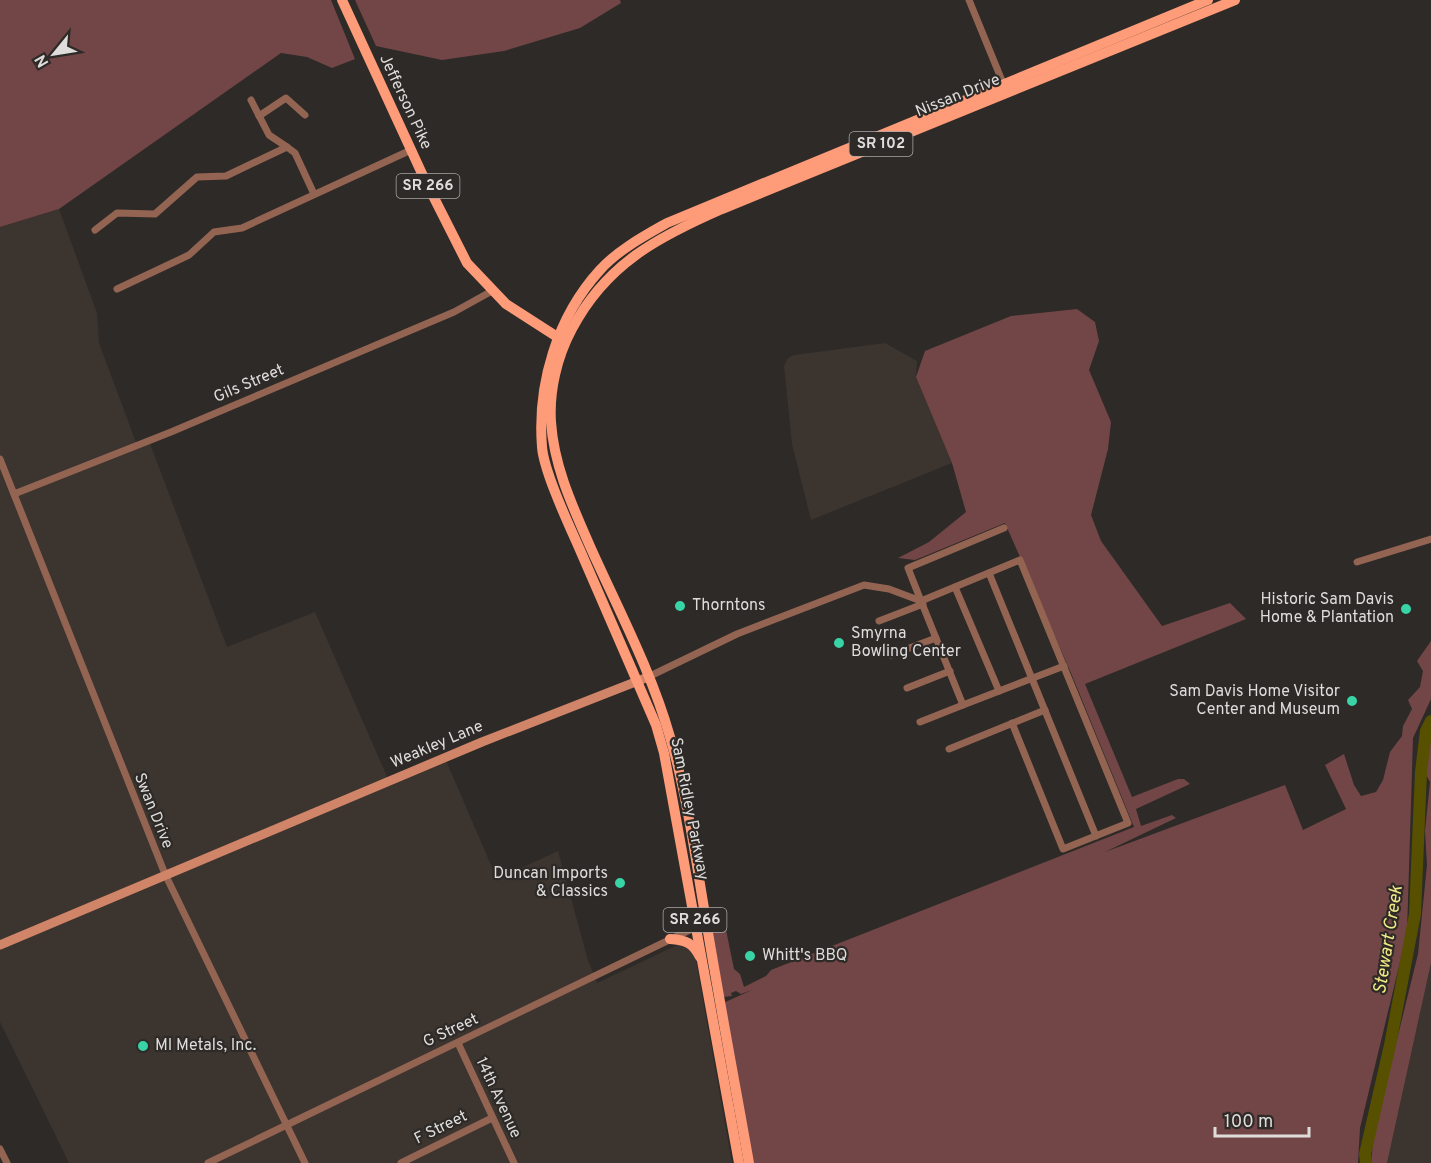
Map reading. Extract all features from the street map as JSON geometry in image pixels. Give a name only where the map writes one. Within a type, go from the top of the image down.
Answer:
[{"type":"main road","name":"Jefferson Pike","points":[[342,0],[456,245],[467,263],[492,291],[519,314],[562,340]]},
{"type":"main road","name":"Nissan Drive","points":[[1005,88],[1208,0]]},
{"type":"main road","name":"Nissan Drive","points":[[562,340],[574,306],[600,269],[629,245],[667,223],[1005,88],[1235,0]]},
{"type":"main road","name":"Sam Ridley Parkway","points":[[562,340],[543,393],[542,449],[565,517],[643,679],[666,758],[749,1163]]},
{"type":"main road","name":"Weakley Lane","points":[[0,945],[482,742],[643,679]]},
{"type":"main road","name":"Sam Ridley Parkway","points":[[701,926],[703,962],[739,1163]]},
{"type":"main road","points":[[670,939],[687,941],[695,947],[703,962]]},
{"type":"street","points":[[969,0],[1005,88]]},
{"type":"street","points":[[259,116],[286,98],[304,115]]},
{"type":"street","points":[[251,100],[268,135],[295,153],[314,194]]},
{"type":"street","points":[[95,230],[117,213],[155,214],[197,177],[226,176],[287,147]]},
{"type":"street","points":[[117,289],[189,255],[214,232],[242,228],[411,150]]},
{"type":"street","name":"Gils Street","points":[[14,494],[171,432],[454,312],[492,291]]},
{"type":"street","name":"Swan Drive","points":[[0,459],[165,874],[305,1163]]},
{"type":"street","points":[[963,705],[908,568],[1005,528]]},
{"type":"street","points":[[1357,562],[1431,538]]},
{"type":"street","points":[[879,621],[1020,560],[1128,823],[1063,849],[1012,723]]},
{"type":"street","points":[[989,573],[1096,836]]},
{"type":"street","name":"Weakley Lane","points":[[643,679],[737,634],[864,585],[888,589],[922,602]]},
{"type":"street","points":[[955,587],[999,691]]},
{"type":"street","points":[[891,655],[936,638]]},
{"type":"street","points":[[920,722],[1064,666]]},
{"type":"street","points":[[907,688],[950,671]]},
{"type":"street","points":[[949,749],[1045,710]]},
{"type":"street","name":"G Street","points":[[208,1163],[701,926]]},
{"type":"street","name":"14th Avenue","points":[[458,1043],[514,1163]]},
{"type":"street","name":"F Street","points":[[401,1163],[492,1118]]},
{"type":"street","points":[[0,1149],[7,1163]]},
{"type":"shaded area","points":[[0,0],[331,0],[355,59],[332,68],[307,57],[281,53],[59,209],[0,227]]},
{"type":"shaded area","points":[[355,0],[620,0],[621,3],[580,28],[504,51],[442,60],[376,46]]},
{"type":"shaded area","points":[[59,209],[97,313],[99,343],[137,445],[149,441],[227,647],[315,612],[389,781],[445,758],[497,879],[558,851],[588,960],[597,983],[692,938],[732,1163],[69,1163],[0,1022],[0,227]]},
{"type":"shaded area","points":[[1077,309],[1095,322],[1099,341],[1089,370],[1111,422],[1108,449],[1091,515],[1101,541],[1162,626],[1230,603],[1246,619],[1085,684],[1132,797],[1178,779],[1184,779],[1190,784],[1136,809],[1141,826],[1172,815],[1176,818],[1105,852],[1285,785],[1303,830],[1346,809],[1325,765],[1344,754],[1354,785],[1361,796],[1376,792],[1383,780],[1390,752],[1402,736],[1403,726],[1412,709],[1408,700],[1420,687],[1423,671],[1417,661],[1431,641],[1431,699],[1413,738],[1407,933],[1360,1128],[1358,1163],[753,1163],[723,1003],[752,990],[741,994],[736,991],[731,993],[732,996],[723,997],[713,931],[724,928],[726,930],[734,969],[740,974],[744,987],[766,976],[771,970],[1134,827],[1071,673],[1005,523],[915,560],[898,558],[929,542],[966,512],[952,463],[916,377],[925,351],[1011,316]]},
{"type":"shaded area","points":[[885,343],[917,361],[916,377],[952,463],[811,520],[792,444],[784,366],[788,358],[794,355]]},
{"type":"shaded area","points":[[1431,733],[1431,963],[1387,1163],[1371,1163],[1374,1133],[1418,954],[1427,865],[1425,831],[1430,782],[1424,771]]},
{"type":"shaded area","points":[[1431,963],[1431,1163],[1387,1163],[1387,1162]]},
{"type":"waterway","name":"Stewart Creek","points":[[1366,1163],[1365,1154],[1390,1045],[1415,914],[1421,772],[1426,731],[1431,721]]},
{"type":"place","name":"Thorntons","points":[[680,606]]},
{"type":"place","name":"Historic Sam Davis Home & Plantation","points":[[1406,609]]},
{"type":"place","name":"Smyrna Bowling Center","points":[[839,643]]},
{"type":"place","name":"Sam Davis Home Visitor Center and Museum","points":[[1352,701]]},
{"type":"place","name":"Duncan Imports & Classics","points":[[620,883]]},
{"type":"place","name":"Whitt's BBQ","points":[[750,956]]},
{"type":"place","name":"MI Metals, Inc.","points":[[143,1046]]}]
